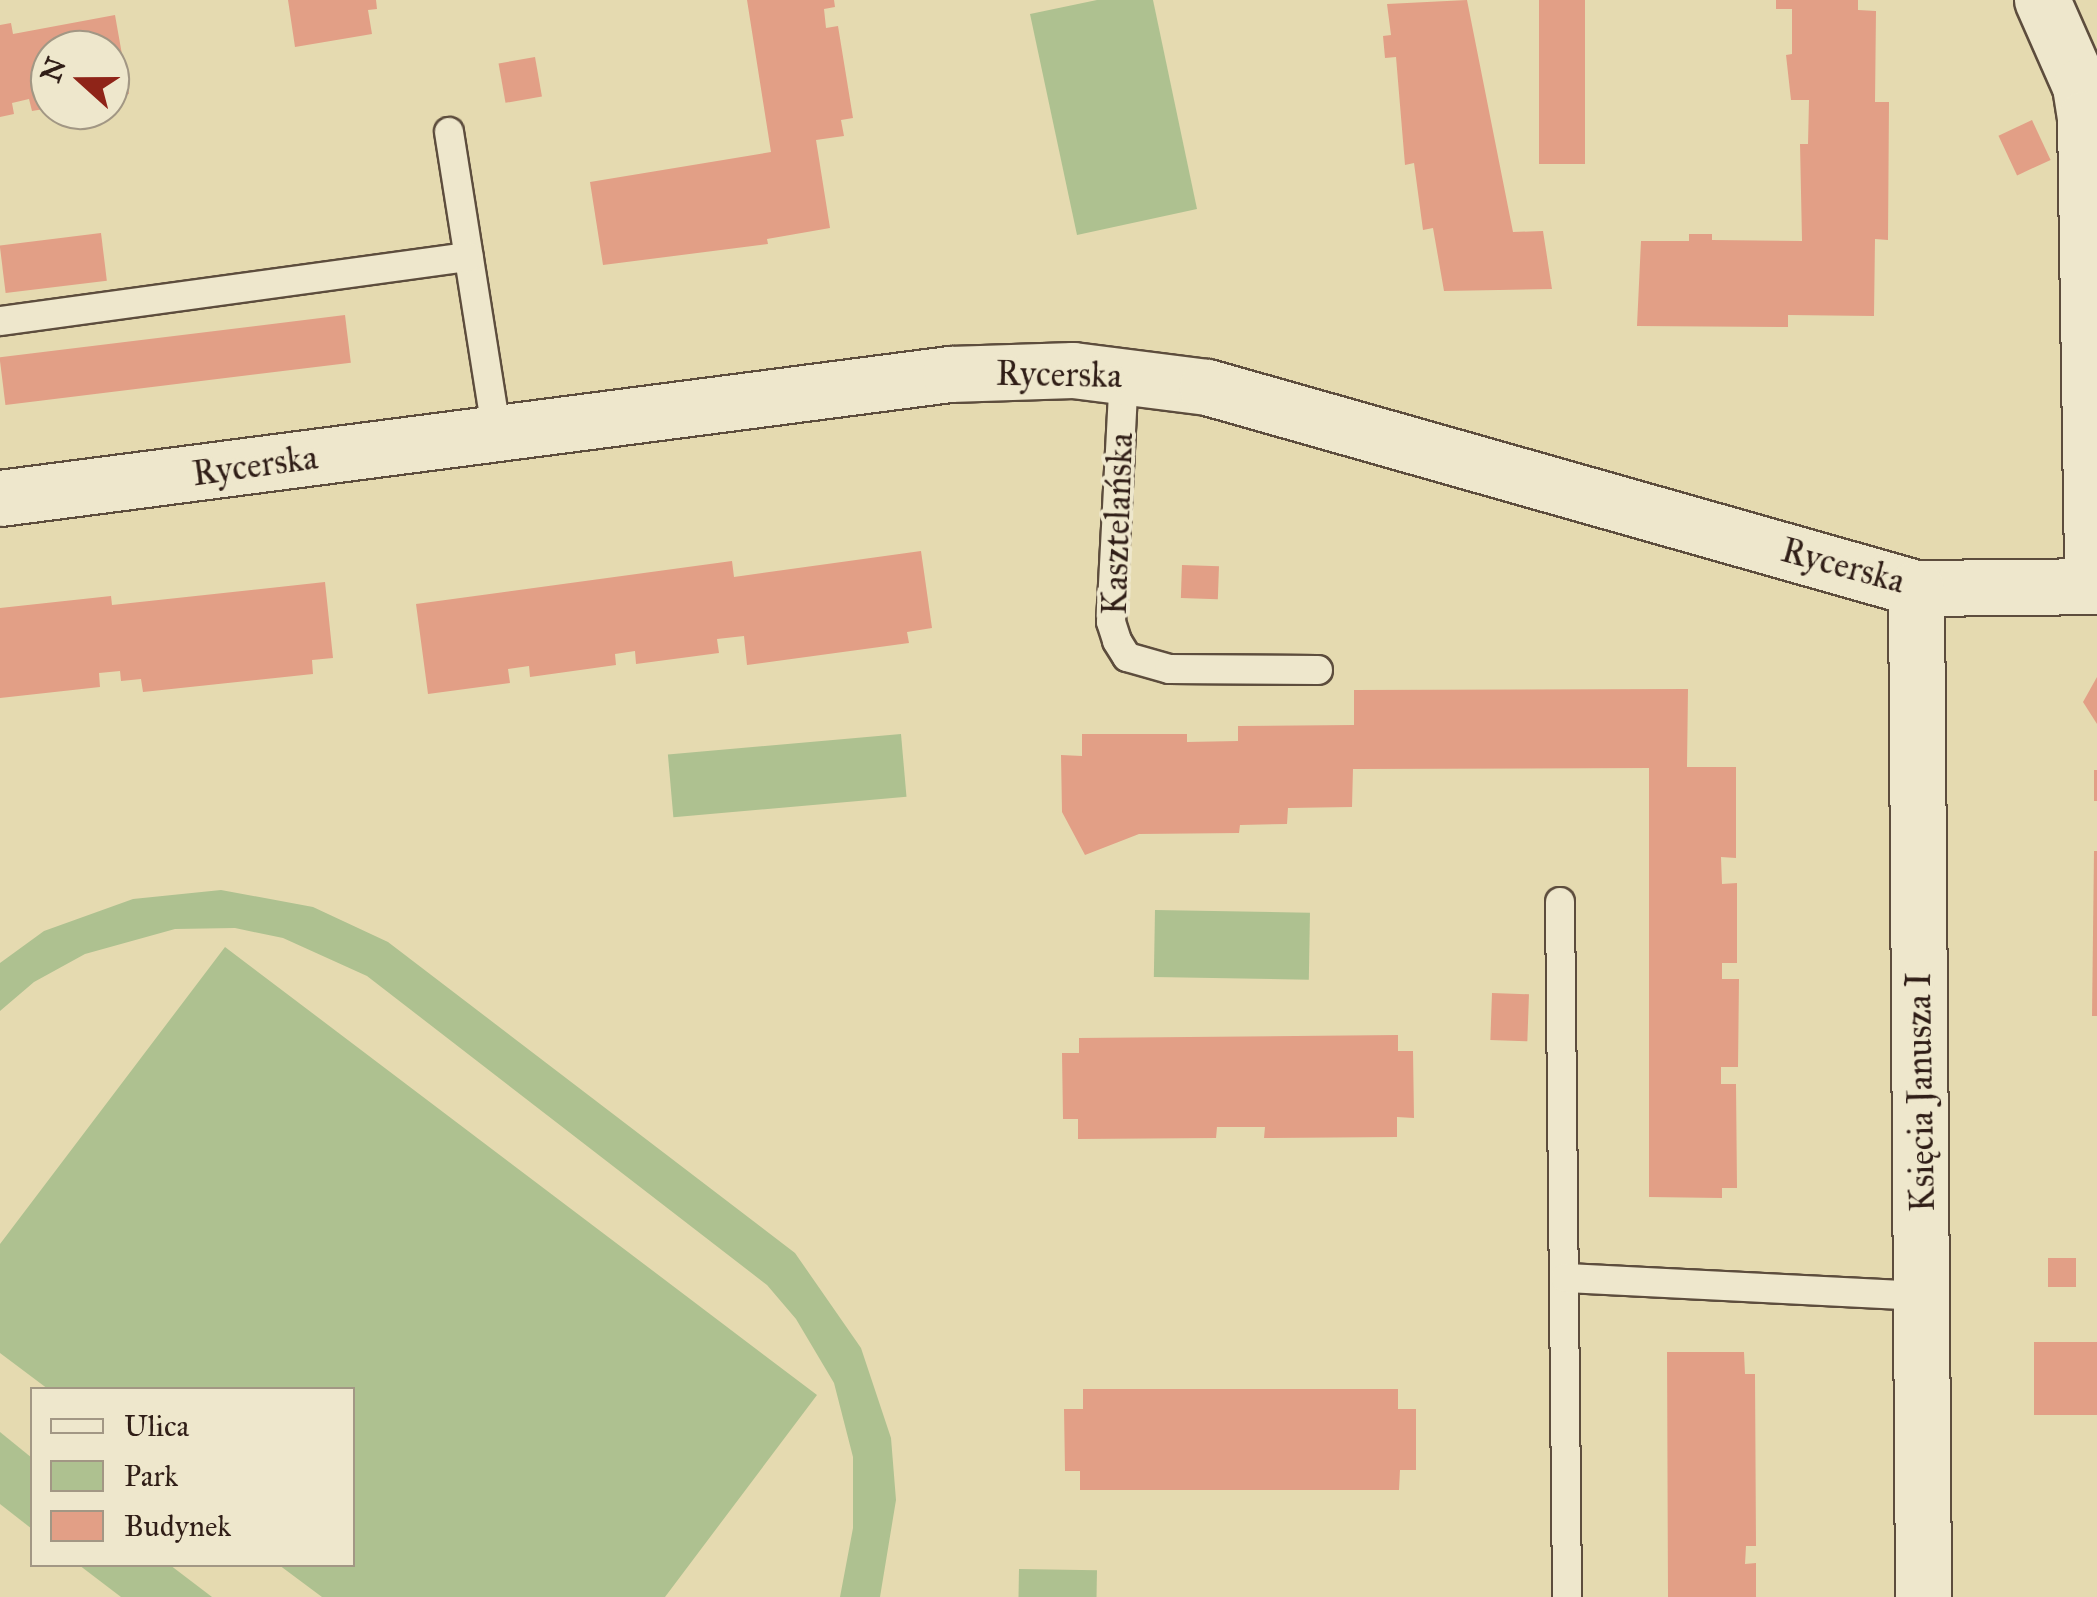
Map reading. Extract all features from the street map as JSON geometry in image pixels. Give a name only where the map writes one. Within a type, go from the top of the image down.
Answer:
[{"type":"street","points":[[2042,0],[2080,86],[2085,118],[2094,586]]},
{"type":"street","name":"Rycerska","points":[[0,498],[950,374],[1124,374],[1207,387],[1304,412],[1916,588],[2094,586]]},
{"type":"street","name":"Księcia Janusza I","points":[[1916,588],[1923,1597]]},
{"type":"lane","points":[[449,132],[497,434]]},
{"type":"lane","points":[[0,321],[470,258]]},
{"type":"lane","name":"Kasztelańska","points":[[1124,374],[1111,622],[1117,642],[1128,657],[1169,669],[1318,670]]},
{"type":"lane","points":[[1560,902],[1566,1597]]},
{"type":"lane","points":[[1566,1278],[1923,1296]]},
{"type":"green space","points":[[1097,0],[1153,0],[1197,209],[1077,235],[1030,14]]},
{"type":"green space","points":[[901,734],[906,797],[673,817],[668,754]]},
{"type":"green space","points":[[221,890],[313,907],[388,942],[795,1253],[861,1348],[891,1438],[896,1500],[880,1597],[840,1597],[853,1528],[853,1457],[834,1383],[796,1319],[767,1285],[367,976],[283,938],[235,928],[175,929],[85,954],[34,982],[0,1011],[0,963],[44,931],[133,899]]},
{"type":"green space","points":[[1155,910],[1310,913],[1309,980],[1154,977]]},
{"type":"green space","points":[[225,947],[817,1395],[665,1597],[322,1597],[282,1567],[355,1567],[355,1387],[45,1387],[0,1353],[0,1244]]},
{"type":"green space","points":[[0,1432],[30,1456],[30,1527],[0,1504]]},
{"type":"green space","points":[[82,1567],[173,1567],[212,1597],[121,1597]]},
{"type":"green space","points":[[1019,1569],[1097,1570],[1097,1597],[1019,1597]]},
{"type":"building","points":[[288,0],[376,0],[377,9],[368,10],[372,34],[295,47]]},
{"type":"building","points":[[747,0],[834,0],[835,7],[824,9],[826,28],[838,26],[853,118],[841,120],[844,136],[816,140],[830,228],[767,239],[768,244],[603,265],[590,182],[771,152]]},
{"type":"building","points":[[1467,0],[1513,232],[1543,231],[1552,289],[1444,291],[1433,228],[1423,230],[1414,163],[1405,165],[1396,57],[1385,58],[1383,36],[1391,35],[1387,4]]},
{"type":"building","points":[[1539,0],[1585,0],[1585,164],[1539,164]]},
{"type":"building","points":[[1776,0],[1858,0],[1858,10],[1876,11],[1875,102],[1889,102],[1888,240],[1875,239],[1874,316],[1788,315],[1788,327],[1637,326],[1641,241],[1689,241],[1689,234],[1712,234],[1712,240],[1802,241],[1800,144],[1808,144],[1809,100],[1791,100],[1786,55],[1792,54],[1792,9],[1776,9]]},
{"type":"building","points":[[115,15],[118,30],[34,30]]},
{"type":"building","points":[[11,23],[13,34],[30,31],[30,103],[29,99],[12,103],[14,114],[0,117],[0,25]]},
{"type":"building","points":[[535,57],[542,96],[506,103],[499,63]]},
{"type":"building","points":[[2032,120],[2051,160],[2017,176],[1998,136]]},
{"type":"building","points":[[101,233],[107,281],[6,293],[0,245]]},
{"type":"building","points":[[345,315],[351,363],[5,405],[0,357]]},
{"type":"building","points":[[921,551],[932,628],[907,632],[909,643],[747,665],[744,636],[717,639],[719,653],[636,664],[635,651],[615,654],[616,665],[530,677],[529,666],[508,669],[510,683],[428,694],[416,604],[732,561],[734,577]]},
{"type":"building","points":[[1182,565],[1219,566],[1218,599],[1181,598]]},
{"type":"building","points":[[325,582],[333,658],[312,660],[313,674],[143,692],[141,679],[121,681],[120,671],[99,673],[100,687],[0,698],[0,608],[111,596],[112,605]]},
{"type":"building","points":[[2097,677],[2097,724],[2083,702]]},
{"type":"building","points":[[1688,689],[1687,767],[1736,767],[1736,858],[1721,857],[1722,884],[1737,883],[1737,963],[1722,963],[1722,979],[1739,979],[1738,1067],[1721,1067],[1721,1084],[1736,1084],[1737,1188],[1722,1188],[1722,1198],[1649,1197],[1649,768],[1353,769],[1352,807],[1288,808],[1287,824],[1240,825],[1239,833],[1139,834],[1085,855],[1062,812],[1061,755],[1082,756],[1082,734],[1187,734],[1187,742],[1238,741],[1238,726],[1354,725],[1354,690]]},
{"type":"building","points":[[2097,770],[2097,801],[2094,801]]},
{"type":"building","points":[[2097,851],[2097,1016],[2092,1016]]},
{"type":"building","points":[[1492,993],[1529,994],[1527,1041],[1490,1040]]},
{"type":"building","points":[[1398,1035],[1398,1051],[1413,1051],[1414,1118],[1397,1117],[1397,1137],[1264,1138],[1265,1127],[1217,1127],[1216,1138],[1078,1139],[1078,1119],[1063,1119],[1062,1053],[1079,1053],[1079,1038]]},
{"type":"building","points":[[2048,1258],[2076,1258],[2076,1287],[2048,1287]]},
{"type":"building","points":[[2034,1342],[2097,1342],[2097,1415],[2034,1415]]},
{"type":"building","points":[[1667,1352],[1744,1352],[1745,1374],[1755,1374],[1756,1546],[1746,1546],[1745,1564],[1756,1563],[1756,1597],[1668,1597]]},
{"type":"building","points":[[1083,1389],[1398,1389],[1398,1409],[1416,1409],[1416,1470],[1400,1470],[1399,1490],[1080,1490],[1080,1471],[1065,1471],[1064,1409],[1083,1409]]}]
